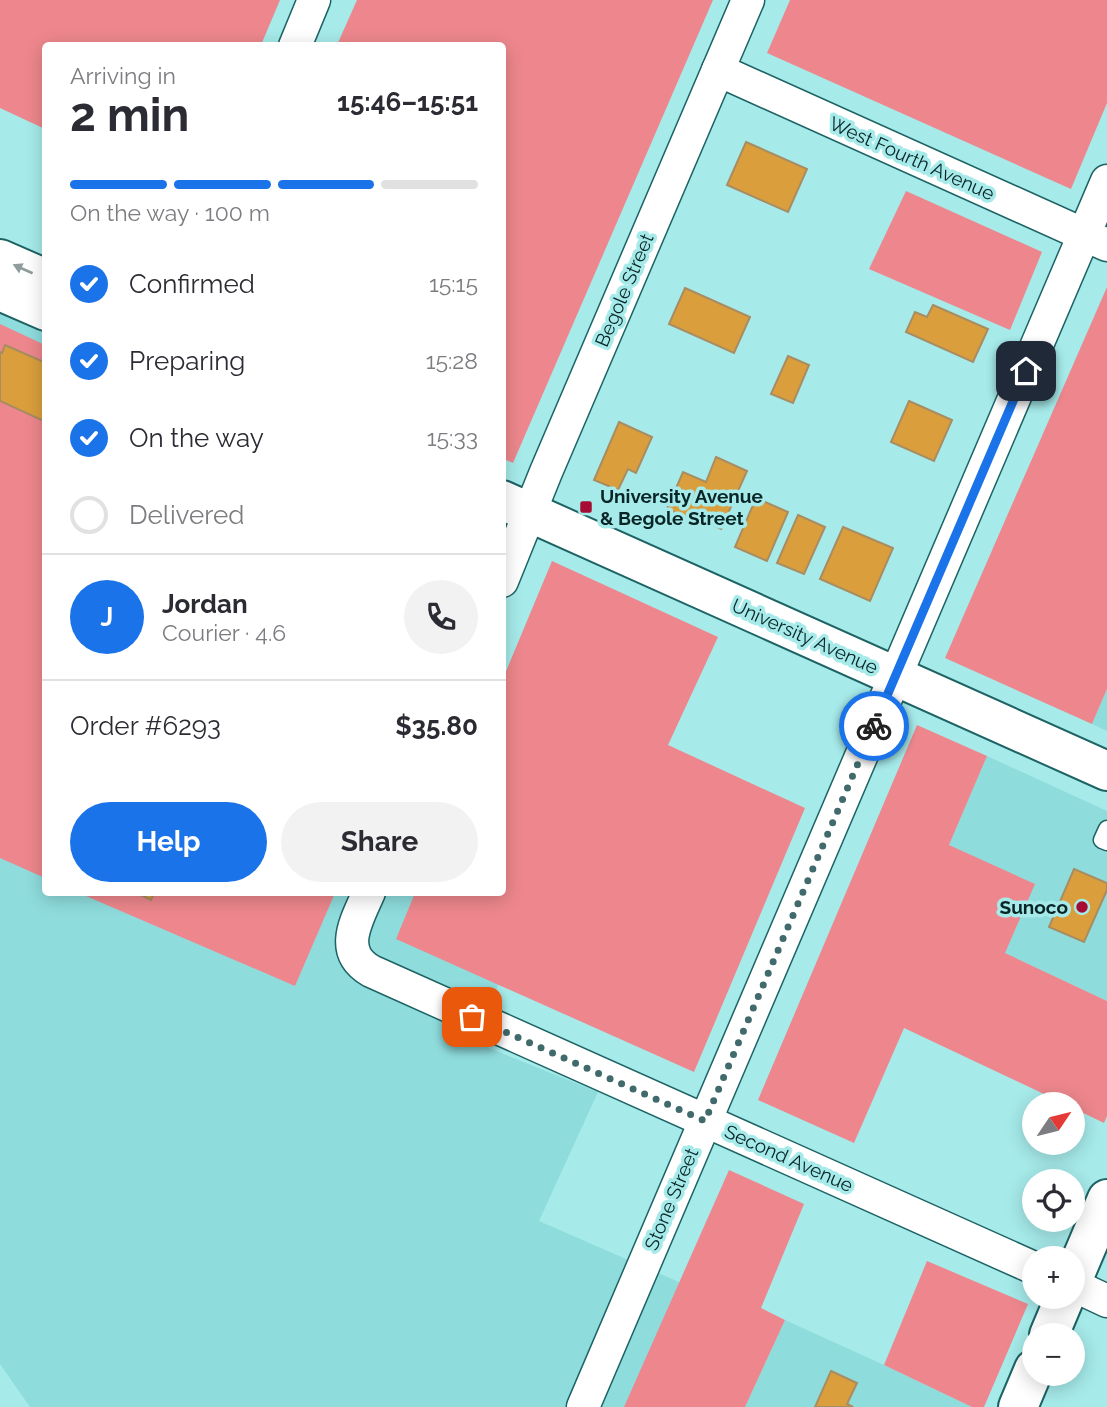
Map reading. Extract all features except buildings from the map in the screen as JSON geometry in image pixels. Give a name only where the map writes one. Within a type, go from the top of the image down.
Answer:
[{"type":"street","points":[[297,42],[314,0]]},
{"type":"street","name":"Begole Street","points":[[506,560],[516,506],[748,0]]},
{"type":"street","name":"West Fourth Avenue","points":[[718,70],[1096,240]]},
{"type":"street","name":"Stone Street","points":[[583,1407],[895,677],[1096,240],[1107,181]]},
{"type":"street","points":[[0,259],[42,277]]},
{"type":"street","points":[[0,291],[42,309]]},
{"type":"street","name":"University Avenue","points":[[516,506],[1107,771]]},
{"type":"street","name":"Second Avenue","points":[[367,896],[353,932],[352,947],[356,957],[366,968],[1022,1263]]},
{"type":"street","points":[[1085,1251],[1107,1199]]},
{"type":"street","points":[[1085,1291],[1107,1301]]},
{"type":"street","points":[[1017,1407],[1026,1386]]},
{"type":"lane","points":[[1107,829],[1102,840],[1107,842]]},
{"type":"shaded area","points":[[0,0],[280,0],[262,42],[42,42],[42,128],[0,108]]},
{"type":"shaded area","points":[[357,0],[713,0],[513,463],[506,460],[506,42],[338,42]]},
{"type":"shaded area","points":[[790,0],[1107,0],[1107,103],[1071,189],[767,53]]},
{"type":"shaded area","points":[[906,191],[1042,252],[1010,330],[869,269]]},
{"type":"shaded area","points":[[1107,287],[1107,689],[1092,724],[945,658]]},
{"type":"shaded area","points":[[0,299],[42,318],[42,896],[506,896],[506,893],[537,893],[474,1042],[598,1092],[539,1221],[775,1324],[737,1407],[30,1407],[0,1364]]},
{"type":"shaded area","points":[[0,324],[42,344],[42,877],[0,858]]},
{"type":"shaded area","points":[[552,561],[718,637],[668,745],[805,808],[694,1072],[396,939],[414,896],[506,896],[506,671]]},
{"type":"shaded area","points":[[1107,689],[1107,731],[1092,724]]},
{"type":"shaded area","points":[[917,725],[987,756],[949,845],[1035,884],[1005,953],[1107,1001],[1107,1116],[1104,1123],[1085,1114],[1085,1092],[1040,1092],[904,1028],[854,1143],[758,1100]]},
{"type":"shaded area","points":[[987,756],[1107,811],[1107,1001],[1004,953],[949,845]]},
{"type":"shaded area","points":[[86,896],[334,896],[295,986]]},
{"type":"shaded area","points":[[729,1170],[804,1204],[761,1308],[785,1320],[745,1407],[624,1407]]},
{"type":"shaded area","points":[[927,1261],[1022,1301],[1022,1309],[1026,1309],[984,1407],[972,1407],[884,1365]]},
{"type":"shaded area","points":[[785,1320],[884,1365],[972,1407],[745,1407]]},
{"type":"way so far","points":[[472,1017],[705,1121],[874,726]]},
{"type":"place","name":"University Avenue & Begole Street","points":[[586,507]]},
{"type":"place","name":"Sunoco","points":[[1082,907]]},
{"type":"route","points":[[874,726],[1026,371]]}]
